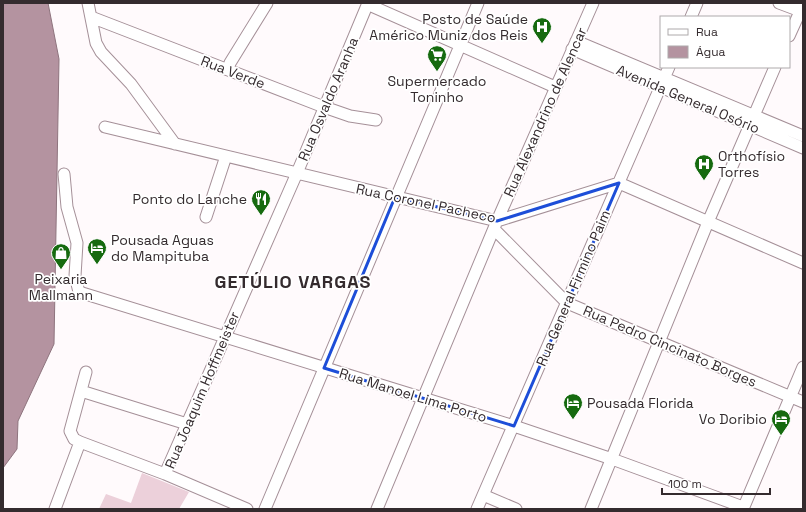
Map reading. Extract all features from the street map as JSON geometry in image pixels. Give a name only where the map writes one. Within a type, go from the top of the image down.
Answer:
[{"type":"street","points":[[88,3],[96,43],[101,52],[130,84],[175,144]]},
{"type":"street","points":[[228,70],[230,63],[267,3]]},
{"type":"street","points":[[265,509],[395,197],[478,3]]},
{"type":"street","points":[[691,16],[697,3]]},
{"type":"street","points":[[779,3],[802,9],[790,34]]},
{"type":"street","points":[[368,4],[556,87]]},
{"type":"street","name":"Rua Osvaldo Aranha","points":[[296,173],[368,4]]},
{"type":"street","name":"Rua Alexandrino de Alencar","points":[[376,509],[591,4]]},
{"type":"street","name":"Rua Verde","points":[[91,17],[324,107],[350,116],[376,120]]},
{"type":"street","name":"Avenida General Osório","points":[[574,45],[665,77],[752,120],[803,148]]},
{"type":"street","points":[[591,509],[708,222],[775,68]]},
{"type":"street","name":"Rua General Firmino Paim","points":[[477,509],[665,77]]},
{"type":"street","name":"Avenida General Osório","points":[[752,120],[803,136]]},
{"type":"street","name":"Rua Coronel Pacheco","points":[[105,128],[395,197],[496,225],[619,183]]},
{"type":"street","points":[[206,217],[226,156]]},
{"type":"street","name":"Rua Joaquim Hoffmeister","points":[[165,474],[296,173]]},
{"type":"street","name":"Rua Manoel Lima Porto","points":[[64,174],[67,206],[77,243],[75,276],[78,292],[514,426],[612,459],[743,508]]},
{"type":"street","points":[[619,183],[803,263]]},
{"type":"street","name":"Rua Pedro Cincinato Borges","points":[[496,225],[567,303],[803,402]]},
{"type":"street","points":[[743,508],[803,367]]},
{"type":"street","points":[[86,372],[70,431],[74,439],[165,474],[247,509]]},
{"type":"street","points":[[81,391],[187,424]]},
{"type":"street","points":[[55,509],[80,442]]},
{"type":"street","points":[[483,495],[516,509]]},
{"type":"highlighted area","points":[[619,183],[514,426],[324,368],[395,197],[497,221]]},
{"type":"shaded area","points":[[142,473],[189,492],[179,509],[99,509],[106,494],[131,503]]},
{"type":"water","points":[[3,3],[48,3],[59,59],[54,344],[18,421],[17,449],[3,468]]},
{"type":"place","name":"Posto de Saúde Américo Muniz dos Reis","points":[[542,44]]},
{"type":"place","name":"Supermercado Toninho","points":[[437,72]]},
{"type":"place","name":"Orthofísio Torres","points":[[704,181]]},
{"type":"place","name":"Ponto do Lanche","points":[[261,216]]},
{"type":"place","name":"Pousada Aguas do Mampituba","points":[[97,265]]},
{"type":"place","name":"Peixaria Mallmann","points":[[61,270]]},
{"type":"place","name":"Pousada Florida","points":[[573,420]]},
{"type":"place","name":"Vo Doribio","points":[[781,436]]},
{"type":"district","name":"GETÚLIO VARGAS","points":[[293,281]]}]
